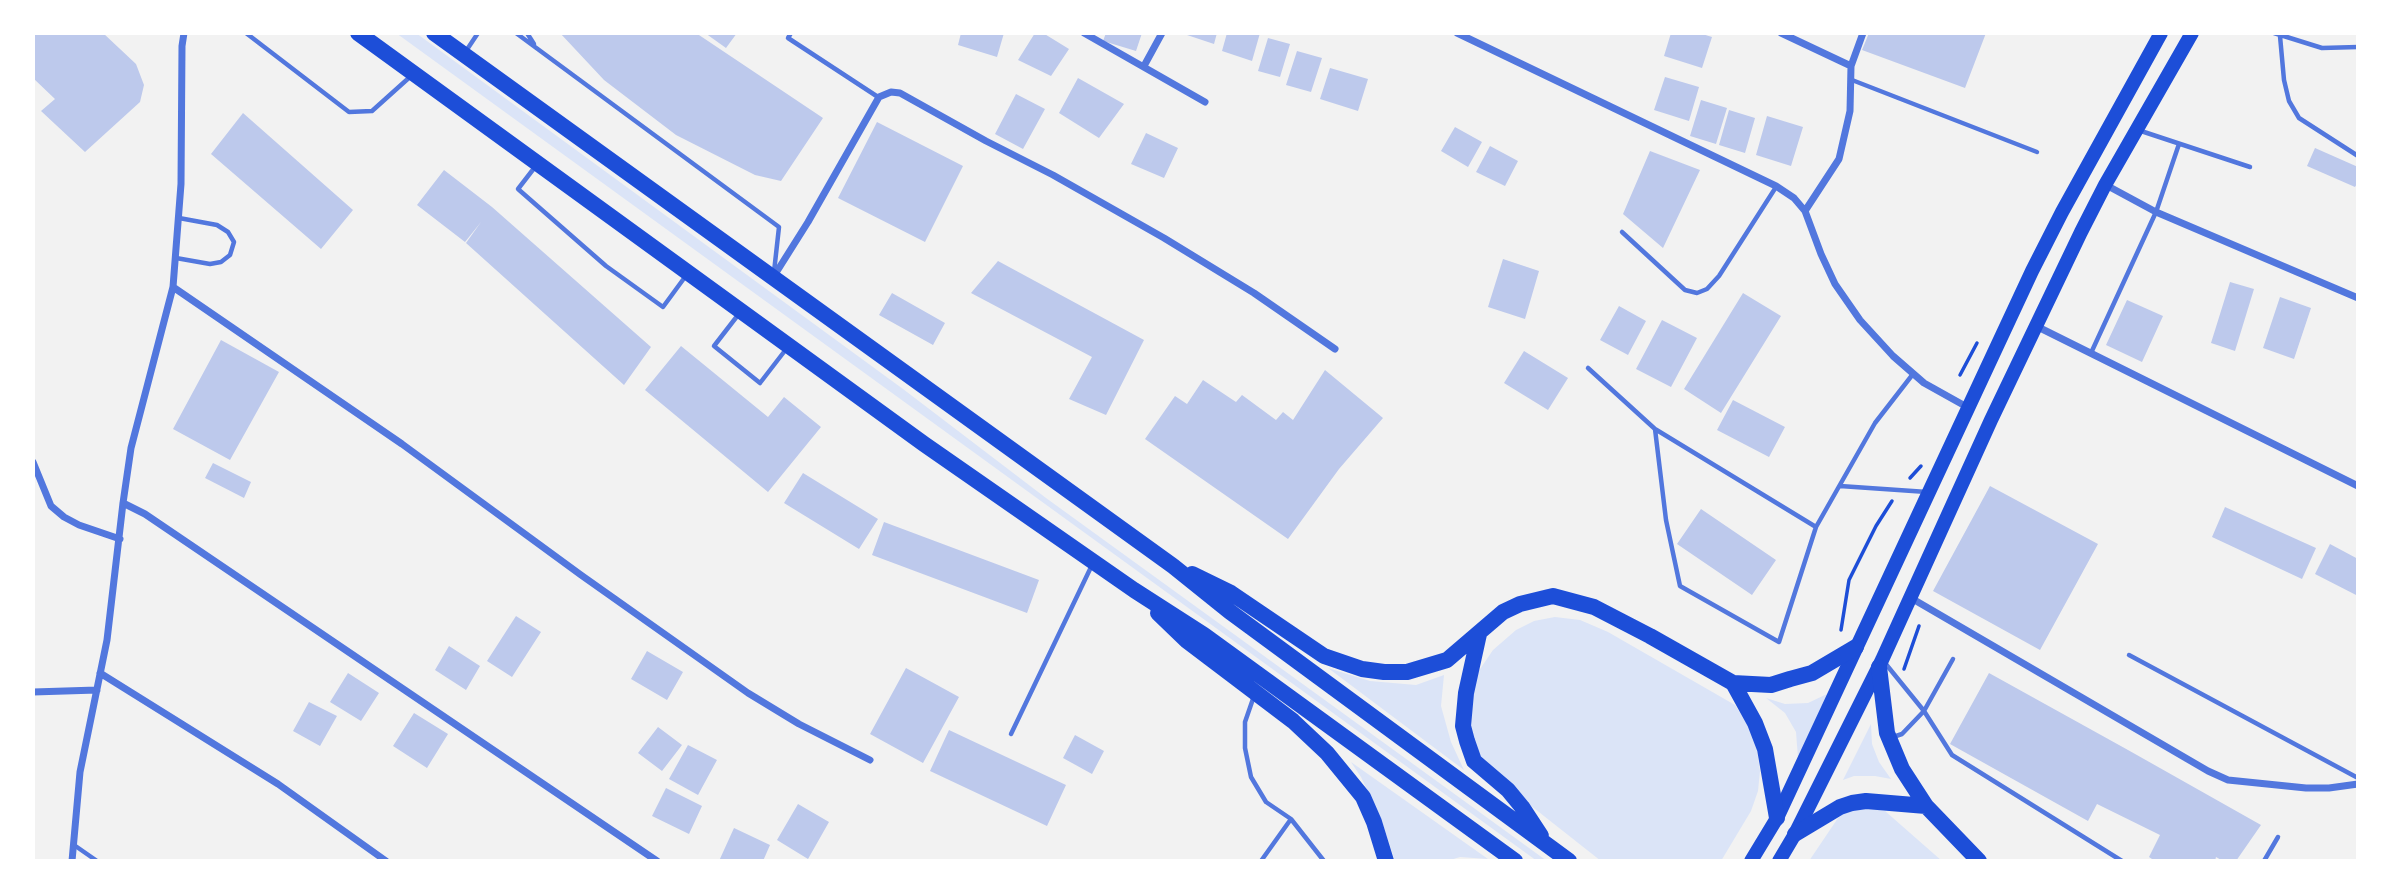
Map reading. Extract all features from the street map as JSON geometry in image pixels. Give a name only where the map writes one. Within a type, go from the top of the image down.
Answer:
[{"type":"highway","points":[[358,33],[924,443],[1134,590],[1204,635],[1516,861]]},
{"type":"highway","points":[[434,33],[1172,566],[1265,638],[1569,861]]},
{"type":"highway","points":[[1172,566],[1231,593],[1324,656],[1362,669],[1407,672],[1447,660],[1503,612],[1520,604],[1553,596],[1594,607],[1733,683],[1771,685],[1790,680],[1812,673],[1857,647]]},
{"type":"highway","points":[[1134,590],[1186,640],[1311,737],[1345,773],[1363,797],[1386,861]]},
{"type":"highway","points":[[1479,634],[1466,693],[1464,726],[1467,741],[1474,761],[1508,790],[1547,845]]},
{"type":"highway","points":[[1881,663],[1888,738],[1902,769],[1926,806],[1979,861]]},
{"type":"highway","points":[[1733,683],[1755,723],[1765,749],[1777,818]]},
{"type":"highway","points":[[1795,834],[1840,807],[1852,803],[1866,801],[1926,806]]},
{"type":"main road","points":[[1751,861],[1777,818],[1967,407],[2062,212],[2161,33]]},
{"type":"main road","points":[[1779,861],[1881,663],[2035,325],[2105,185],[2192,33]]},
{"type":"street","points":[[72,861],[80,772],[113,602],[131,448],[173,287],[179,218],[184,33]]},
{"type":"street","points":[[1084,33],[1205,102]]},
{"type":"street","points":[[1144,66],[1162,33]]},
{"type":"street","points":[[1457,33],[1776,186],[1794,198],[1805,211],[1835,284],[1860,320],[1893,356],[1924,383],[1967,407]]},
{"type":"street","points":[[1782,33],[1852,66]]},
{"type":"street","points":[[1805,211],[1839,159],[1850,111],[1852,66],[1863,33]]},
{"type":"street","points":[[774,276],[879,97],[891,92],[900,93],[1053,175],[1254,293],[1335,349]]},
{"type":"street","points":[[2105,185],[2156,212],[2358,298]]},
{"type":"street","points":[[173,287],[359,413],[748,693],[799,724],[870,760]]},
{"type":"street","points":[[2035,325],[2358,486]]},
{"type":"street","points":[[33,462],[51,506],[79,525],[120,538]]},
{"type":"street","points":[[123,503],[156,521],[657,861]]},
{"type":"street","points":[[1911,598],[2207,771],[2228,780],[2306,788],[2358,784]]},
{"type":"street","points":[[100,673],[278,784],[386,861]]},
{"type":"street","points":[[33,692],[97,690]]},
{"type":"lane","points":[[246,33],[349,112],[372,111],[414,74]]},
{"type":"lane","points":[[464,55],[478,33]]},
{"type":"lane","points":[[516,33],[779,226],[774,276]]},
{"type":"lane","points":[[527,33],[537,48]]},
{"type":"lane","points":[[791,33],[788,38],[879,97]]},
{"type":"lane","points":[[2274,33],[2322,48],[2358,47]]},
{"type":"lane","points":[[2280,36],[2289,101],[2300,118],[2358,156]]},
{"type":"lane","points":[[1852,80],[2037,152]]},
{"type":"lane","points":[[2137,129],[2250,167]]},
{"type":"lane","points":[[2090,354],[2156,212],[2179,144]]},
{"type":"lane","points":[[537,164],[517,189],[606,266],[663,307],[688,273]]},
{"type":"lane","points":[[1622,232],[1685,290],[1697,293],[1707,289],[1719,276],[1776,186]]},
{"type":"lane","points":[[176,258],[210,264],[221,262],[230,254],[234,242],[228,232],[217,225],[179,218]]},
{"type":"lane","points":[[741,311],[714,346],[760,383],[789,346]]},
{"type":"lane","points":[[1588,368],[1655,429],[1816,527]]},
{"type":"lane","points":[[1655,429],[1666,520],[1679,586],[1779,642],[1816,527],[1875,423],[1913,373]]},
{"type":"lane","points":[[1840,486],[1928,492]]},
{"type":"lane","points":[[1011,734],[1094,561]]},
{"type":"lane","points":[[2129,655],[2358,778]]},
{"type":"lane","points":[[1888,738],[1902,734],[1924,711],[1954,659]]},
{"type":"lane","points":[[1881,663],[1924,711],[1952,755],[2122,861]]},
{"type":"lane","points":[[1256,692],[1245,722],[1245,748],[1251,777],[1266,802],[1291,819],[1324,861]]},
{"type":"lane","points":[[1261,861],[1291,819]]},
{"type":"lane","points":[[2264,861],[2277,838]]},
{"type":"lane","points":[[74,845],[97,861]]},
{"type":"path","points":[[1841,630],[1849,580],[1876,526],[1899,490],[1923,464]]},
{"type":"shaded area","points":[[396,33],[416,33],[903,389],[1046,498],[1547,861],[1537,861]]},
{"type":"shaded area","points":[[1555,617],[1580,620],[1608,632],[1735,705],[1751,730],[1760,771],[1758,791],[1751,811],[1721,861],[1601,861],[1497,779],[1478,757],[1467,721],[1476,675],[1493,650],[1516,630],[1534,621]]},
{"type":"shaded area","points":[[1328,668],[1370,681],[1416,685],[1444,675],[1441,706],[1451,742],[1464,770]]},
{"type":"shaded area","points":[[1827,694],[1798,758],[1796,732],[1785,713],[1766,698],[1785,704],[1808,703]]},
{"type":"shaded area","points":[[1871,724],[1872,744],[1879,762],[1891,779],[1854,776],[1843,780]]},
{"type":"shaded area","points":[[1351,762],[1488,859],[1460,857],[1447,861],[1395,861],[1381,819]]},
{"type":"shaded area","points":[[1871,808],[1885,811],[1942,861],[1809,861],[1838,818],[1846,812]]},
{"type":"building","points":[[33,33],[103,33],[136,64],[144,85],[140,102],[85,152],[41,111],[55,99],[33,78]]},
{"type":"building","points":[[560,33],[696,33],[823,118],[781,181],[755,175],[676,135],[604,80]]},
{"type":"building","points":[[705,33],[737,33],[726,48]]},
{"type":"building","points":[[961,33],[1004,33],[997,57],[958,45]]},
{"type":"building","points":[[1035,33],[1043,33],[1069,49],[1051,76],[1018,60]]},
{"type":"building","points":[[1106,33],[1142,33],[1136,51],[1103,41]]},
{"type":"building","points":[[1181,33],[1217,33],[1214,44]]},
{"type":"building","points":[[1227,33],[1260,33],[1252,61],[1222,51]]},
{"type":"building","points":[[1671,33],[1699,33],[1712,37],[1702,68],[1664,56]]},
{"type":"building","points":[[1869,33],[1986,33],[1965,88],[1862,50]]},
{"type":"building","points":[[1268,38],[1290,44],[1280,77],[1258,71]]},
{"type":"building","points":[[1297,51],[1322,58],[1311,92],[1286,85]]},
{"type":"building","points":[[1330,68],[1368,79],[1358,111],[1320,99]]},
{"type":"building","points":[[1665,77],[1699,87],[1689,121],[1654,110]]},
{"type":"building","points":[[1078,78],[1124,104],[1099,138],[1059,113]]},
{"type":"building","points":[[1016,94],[1045,109],[1023,149],[995,134]]},
{"type":"building","points":[[1701,100],[1727,108],[1716,144],[1690,136]]},
{"type":"building","points":[[1729,110],[1755,118],[1745,153],[1719,145]]},
{"type":"building","points":[[243,113],[353,210],[321,249],[211,154]]},
{"type":"building","points":[[1767,116],[1803,127],[1791,166],[1756,155]]},
{"type":"building","points":[[877,122],[963,166],[925,242],[838,198]]},
{"type":"building","points":[[1455,127],[1482,142],[1468,167],[1441,151]]},
{"type":"building","points":[[1146,133],[1178,148],[1164,178],[1131,164]]},
{"type":"building","points":[[1490,146],[1518,161],[1505,186],[1476,172]]},
{"type":"building","points":[[2315,148],[2358,167],[2358,182],[2355,187],[2307,166]]},
{"type":"building","points":[[1650,151],[1700,170],[1663,248],[1623,214]]},
{"type":"building","points":[[444,170],[492,207],[651,347],[624,385],[466,243],[481,222],[465,242],[417,205]]},
{"type":"building","points":[[1503,259],[1539,271],[1525,319],[1488,307]]},
{"type":"building","points":[[998,261],[1144,340],[1106,415],[1069,399],[1092,357],[971,293]]},
{"type":"building","points":[[2230,282],[2254,289],[2235,351],[2211,343]]},
{"type":"building","points":[[892,293],[945,323],[933,345],[879,315]]},
{"type":"building","points":[[1743,293],[1781,316],[1721,413],[1684,389]]},
{"type":"building","points":[[2280,297],[2311,308],[2294,359],[2263,348]]},
{"type":"building","points":[[2127,300],[2163,316],[2142,362],[2106,345]]},
{"type":"building","points":[[1619,306],[1646,321],[1628,355],[1600,340]]},
{"type":"building","points":[[1662,320],[1697,338],[1671,387],[1636,369]]},
{"type":"building","points":[[221,340],[279,372],[230,460],[173,429]]},
{"type":"building","points":[[681,346],[768,417],[784,397],[821,427],[768,492],[645,390]]},
{"type":"building","points":[[1524,351],[1568,378],[1548,410],[1504,383]]},
{"type":"building","points":[[1325,370],[1383,418],[1339,469],[1288,539],[1145,439],[1175,396],[1187,404],[1203,380],[1236,402],[1242,395],[1276,420],[1283,412],[1293,420]]},
{"type":"building","points":[[1733,400],[1785,427],[1769,457],[1717,430]]},
{"type":"building","points":[[213,463],[251,482],[244,498],[205,478]]},
{"type":"building","points":[[803,473],[878,519],[859,549],[784,503]]},
{"type":"building","points":[[1990,486],[2098,544],[2040,650],[1933,591]]},
{"type":"building","points":[[2225,507],[2316,548],[2302,579],[2212,537]]},
{"type":"building","points":[[1701,509],[1776,560],[1752,595],[1677,544]]},
{"type":"building","points":[[884,522],[1039,580],[1027,613],[872,555]]},
{"type":"building","points":[[2330,544],[2358,559],[2358,596],[2315,574]]},
{"type":"building","points":[[516,616],[541,632],[512,677],[487,661]]},
{"type":"building","points":[[449,646],[480,666],[466,690],[435,670]]},
{"type":"building","points":[[647,651],[683,672],[667,700],[631,679]]},
{"type":"building","points":[[906,668],[959,697],[923,763],[870,734]]},
{"type":"building","points":[[348,673],[379,693],[361,721],[330,702]]},
{"type":"building","points":[[1989,673],[2261,825],[2236,861],[2223,861],[2216,857],[2215,861],[2155,861],[2149,857],[2160,835],[2097,804],[2088,821],[1950,744]]},
{"type":"building","points":[[309,702],[337,716],[320,746],[293,731]]},
{"type":"building","points":[[414,713],[448,734],[427,768],[393,746]]},
{"type":"building","points":[[658,727],[682,745],[662,771],[638,753]]},
{"type":"building","points":[[949,730],[1066,785],[1047,826],[930,771]]},
{"type":"building","points":[[1075,735],[1104,751],[1092,774],[1063,758]]},
{"type":"building","points":[[688,745],[717,760],[698,795],[669,779]]},
{"type":"building","points":[[666,788],[702,806],[689,834],[652,816]]},
{"type":"building","points":[[798,804],[829,822],[808,859],[777,840]]},
{"type":"building","points":[[734,828],[770,845],[763,861],[719,861]]}]
